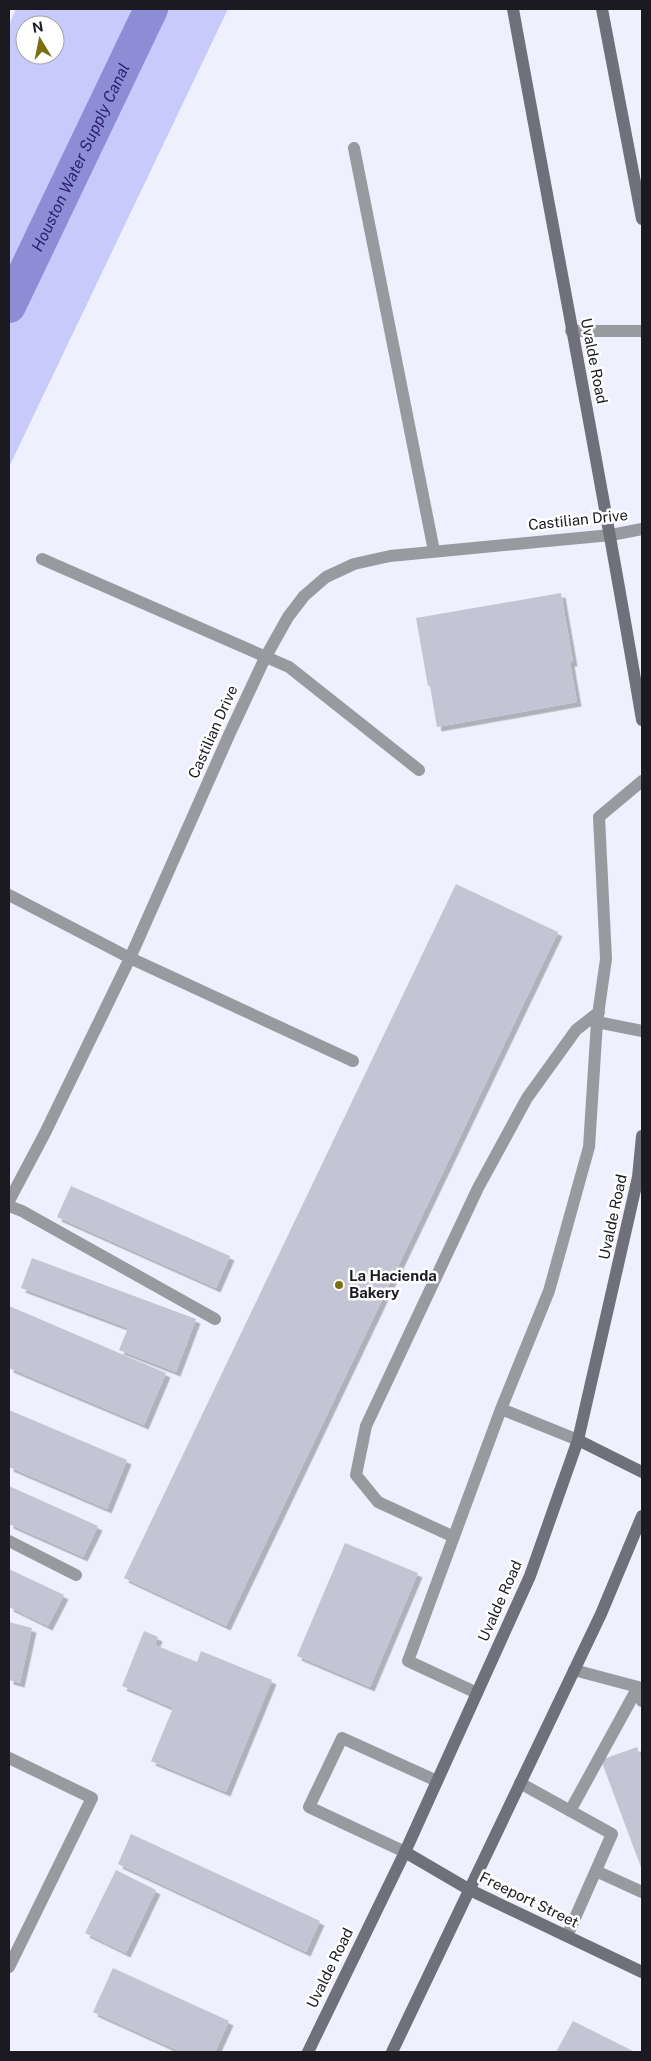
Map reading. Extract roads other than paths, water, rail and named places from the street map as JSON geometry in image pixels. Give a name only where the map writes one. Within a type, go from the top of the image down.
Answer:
[{"type":"main road","name":"Uvalde Road","points":[[513,9],[571,331],[611,535],[642,720]]},
{"type":"main road","points":[[602,9],[642,219]]},
{"type":"main road","name":"Uvalde Road","points":[[308,2052],[405,1852],[530,1576],[578,1440],[638,1177],[642,1136]]},
{"type":"main road","points":[[578,1440],[642,1472]]},
{"type":"main road","points":[[392,2052],[601,1614],[642,1516]]},
{"type":"main road","name":"Freeport Street","points":[[405,1852],[470,1890],[642,1972]]},
{"type":"street","points":[[354,148],[434,551]]},
{"type":"street","points":[[571,331],[642,331]]},
{"type":"street","name":"Castilian Drive","points":[[9,1202],[130,958],[228,735],[288,617],[304,596],[326,577],[354,564],[390,556],[611,535],[642,529]]},
{"type":"street","points":[[42,559],[289,668],[419,770]]},
{"type":"street","points":[[477,1693],[408,1661],[501,1409],[549,1291],[589,1147],[598,1017],[606,959],[599,817],[642,781]]},
{"type":"street","points":[[9,895],[130,958],[353,1061]]},
{"type":"street","points":[[454,1537],[378,1502],[356,1475],[366,1426],[478,1188],[527,1098],[576,1030],[598,1017],[642,1030]]},
{"type":"street","points":[[9,1206],[22,1211],[215,1319]]},
{"type":"street","points":[[501,1409],[578,1440]]},
{"type":"street","points":[[9,1541],[76,1575]]},
{"type":"street","points":[[574,1670],[638,1687]]},
{"type":"street","points":[[638,1687],[642,1701]]},
{"type":"street","points":[[570,1811],[638,1687]]},
{"type":"street","points":[[405,1852],[309,1807],[342,1738],[437,1781]]},
{"type":"street","points":[[9,1758],[92,1798],[9,1967]]},
{"type":"street","points":[[520,1783],[612,1834],[567,1936]]},
{"type":"street","points":[[596,1871],[642,1892]]},
{"type":"waterway","name":"Houston Water Supply Canal","points":[[9,306],[151,9]]},
{"type":"place","name":"La Hacienda Bakery","points":[[339,1285]]}]
